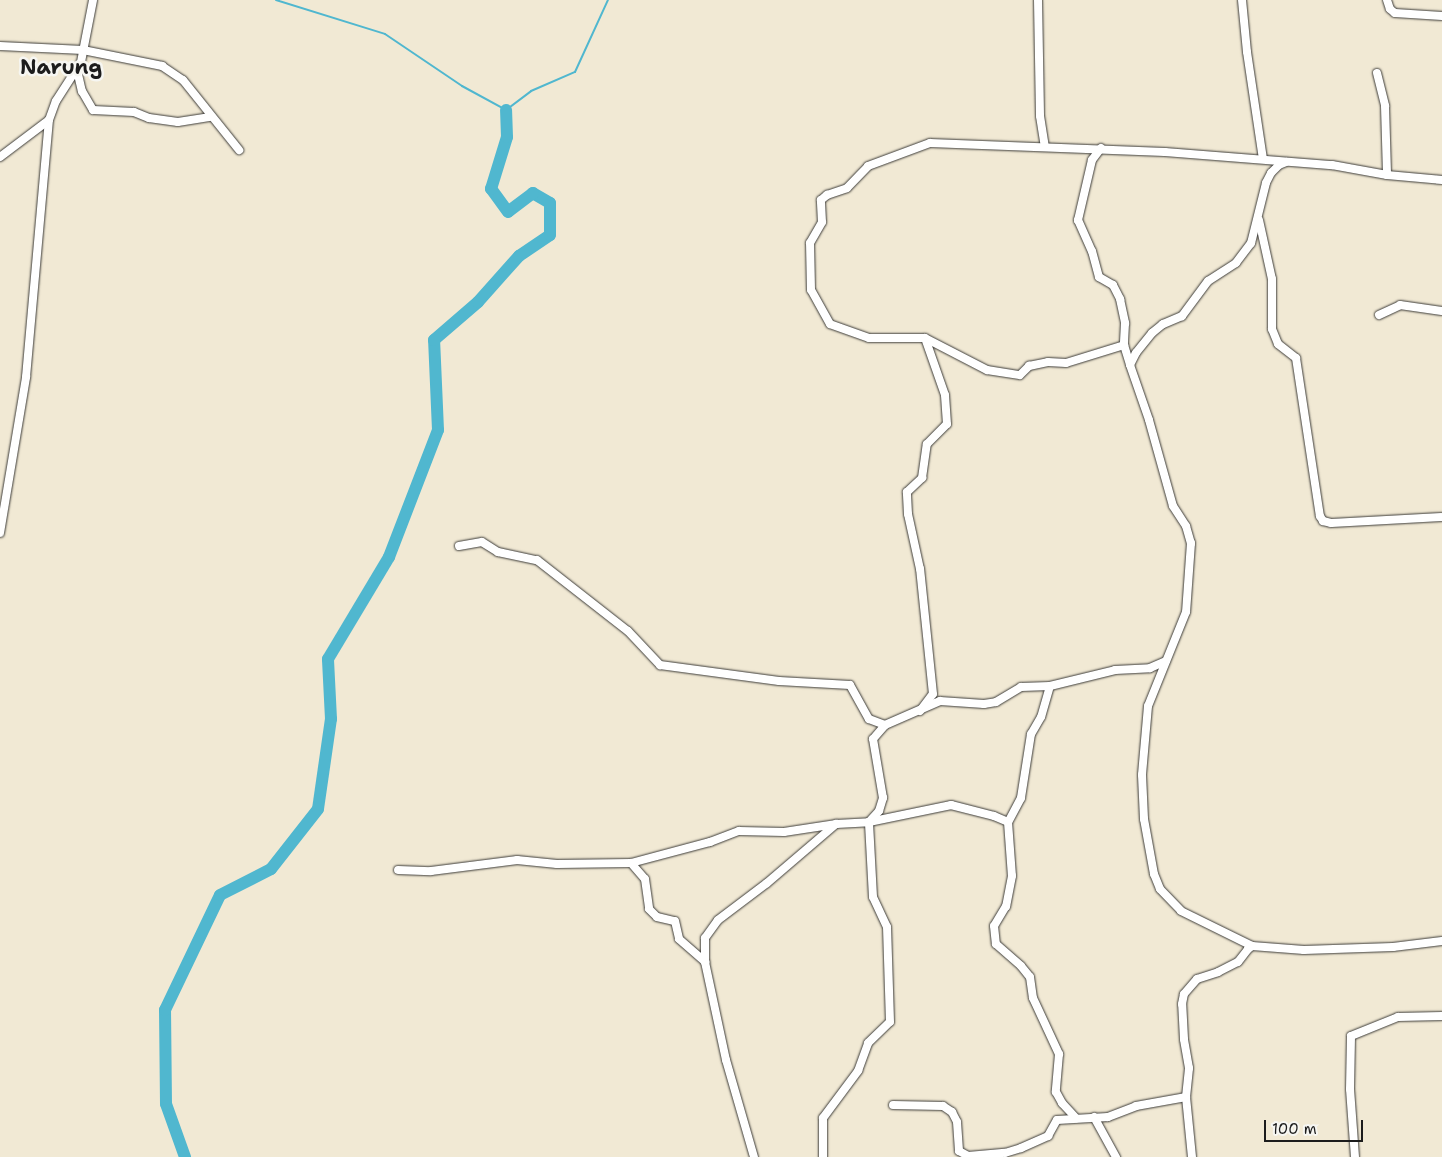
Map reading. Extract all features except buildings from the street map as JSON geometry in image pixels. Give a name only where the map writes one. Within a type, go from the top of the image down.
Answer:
[{"type":"street","points":[[0,533],[26,377],[49,120],[56,102],[77,70],[93,0]]},
{"type":"street","points":[[1038,0],[1040,116],[1045,146]]},
{"type":"street","points":[[1242,0],[1247,52],[1264,159]]},
{"type":"street","points":[[1387,0],[1390,9],[1395,13],[1442,16]]},
{"type":"street","points":[[0,46],[83,50],[162,66],[183,80],[239,150]]},
{"type":"street","points":[[77,70],[82,91],[93,110],[134,112],[149,118],[178,122],[211,117]]},
{"type":"street","points":[[1377,73],[1385,106],[1387,176]]},
{"type":"street","points":[[0,157],[49,120]]},
{"type":"street","points":[[1124,345],[1066,363],[1048,362],[1029,366],[1020,375],[987,370],[925,338],[869,338],[830,324],[811,290],[810,243],[822,222],[821,200],[826,195],[848,188],[868,166],[930,143],[1101,148],[1264,159],[1332,165],[1387,176],[1442,180]]},
{"type":"street","points":[[1101,148],[1092,160],[1078,220],[1092,251],[1099,278],[1113,285],[1120,299],[1125,323],[1124,345],[1149,420],[1173,506],[1186,526],[1191,543],[1186,612],[1148,706],[1142,775],[1144,819],[1154,874],[1160,889],[1181,911],[1252,946],[1304,950],[1393,947],[1442,941]]},
{"type":"street","points":[[1130,365],[1136,353],[1152,333],[1163,324],[1182,316],[1208,281],[1236,263],[1251,243],[1271,174],[1279,165],[1287,162]]},
{"type":"street","points":[[1258,217],[1272,279],[1272,329],[1278,344],[1296,358],[1318,489],[1320,516],[1323,521],[1331,523],[1442,517]]},
{"type":"street","points":[[1379,315],[1400,305],[1442,311]]},
{"type":"street","points":[[920,710],[933,694],[920,569],[908,514],[907,492],[922,478],[927,444],[947,424],[945,395],[925,338]]},
{"type":"street","points":[[459,546],[482,542],[498,552],[536,560],[628,631],[660,665],[779,681],[850,685],[869,719],[885,725]]},
{"type":"street","points":[[823,1157],[823,1118],[858,1071],[868,1043],[890,1022],[886,927],[873,897],[869,822],[879,810],[883,798],[873,739],[885,725],[940,701],[984,704],[996,702],[1021,687],[1050,686],[1115,670],[1150,668],[1166,661]]},
{"type":"street","points":[[1050,686],[1041,717],[1031,734],[1021,798],[1008,822],[1012,876],[1006,906],[994,926],[996,944],[1021,966],[1030,977],[1033,998],[1059,1054],[1056,1092],[1062,1104],[1076,1118]]},
{"type":"street","points":[[398,870],[431,871],[517,860],[557,864],[631,863],[710,842],[739,831],[784,832],[836,824],[869,822],[951,806],[994,816],[1008,822]]},
{"type":"street","points":[[754,1157],[726,1060],[705,962],[705,938],[718,920],[767,883],[836,824]]},
{"type":"street","points":[[631,863],[645,879],[649,909],[657,917],[675,921],[679,939],[705,962]]},
{"type":"street","points":[[1192,1157],[1186,1097],[1189,1068],[1184,1039],[1182,1004],[1184,994],[1197,978],[1218,972],[1238,962],[1252,946]]},
{"type":"street","points":[[1355,1157],[1350,1089],[1351,1036],[1398,1017],[1442,1016]]},
{"type":"street","points":[[893,1105],[943,1106],[952,1112],[957,1122],[959,1151],[968,1156],[1005,1153],[1022,1148],[1048,1136],[1057,1120],[1108,1117],[1136,1106],[1186,1097]]},
{"type":"street","points":[[1094,1117],[1116,1157]]},
{"type":"waterway","points":[[276,0],[385,34],[462,86],[506,110],[531,91],[575,72],[608,0]]},
{"type":"waterway","points":[[185,1157],[166,1104],[165,1010],[220,895],[271,869],[318,809],[331,719],[328,659],[389,557],[438,430],[434,340],[478,302],[519,256],[550,235],[550,203],[533,193],[508,212],[491,189],[507,137],[506,110]]},
{"type":"district","name":"Narung","points":[[61,67]]}]
